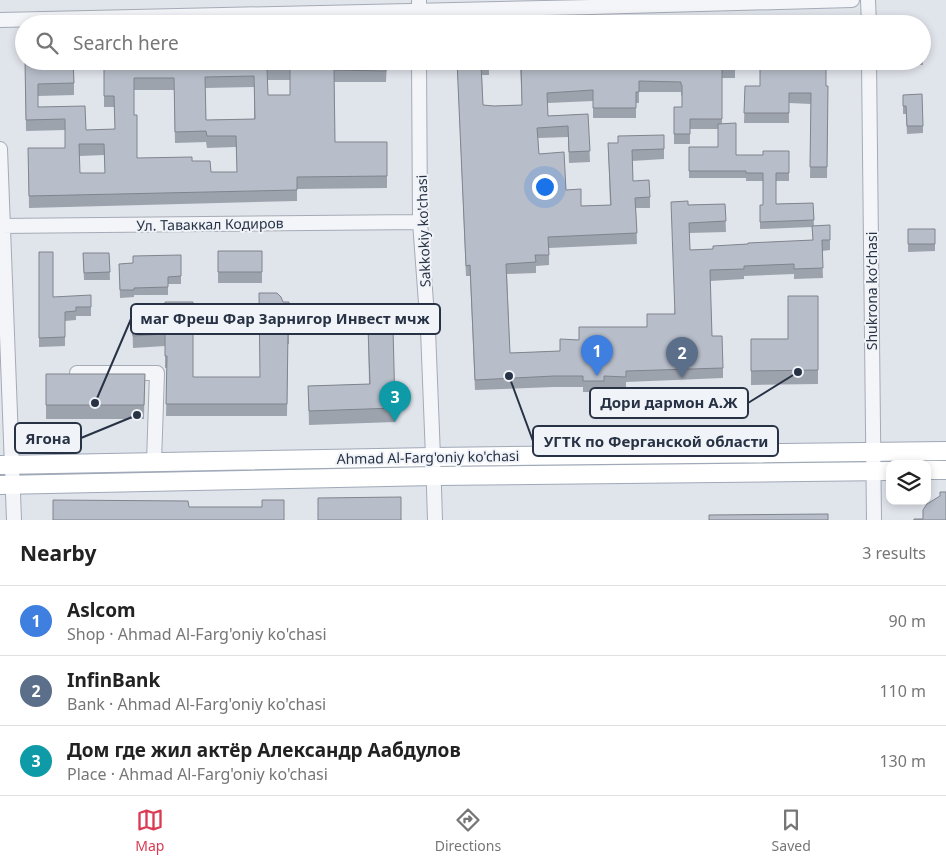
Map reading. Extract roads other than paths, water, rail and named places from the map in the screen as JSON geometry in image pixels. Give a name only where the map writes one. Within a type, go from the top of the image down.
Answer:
[{"type":"main road","name":"Ahmad Al-Farg'oniy ko'chasi","points":[[6,465],[433,456],[946,450]]},
{"type":"main road","points":[[931,470],[946,470]]},
{"type":"main road","name":"Ahmad Al-Farg'oniy ko'chasi","points":[[6,484],[434,476],[881,471]]},
{"type":"street","points":[[262,15],[852,0]]},
{"type":"street","points":[[868,0],[869,15]]},
{"type":"street","points":[[0,20],[15,20]]},
{"type":"street","name":"Sakkokiy ko'chasi","points":[[419,70],[420,222],[428,330],[435,520]]},
{"type":"street","name":"Shukrona koʻchasi","points":[[869,70],[872,452],[881,471],[874,520]]},
{"type":"street","points":[[0,149],[6,484],[14,520]]},
{"type":"street","name":"Ул. Таваккал Кодиров","points":[[2,226],[420,222]]},
{"type":"street","points":[[76,373],[157,373],[154,462]]},
{"type":"place","name":"Дори дармон А.Ж","points":[[798,372]]},
{"type":"place","name":"УГТК по Ферганской области","points":[[509,376]]},
{"type":"place","name":"Aslcom","points":[[597,376]]},
{"type":"place","name":"InfinBank","points":[[682,378]]},
{"type":"place","name":"маг Фреш Фар Зарнигор Инвест мчж","points":[[95,403]]},
{"type":"place","name":"Ягона","points":[[137,415]]},
{"type":"place","name":"Дом где жил актёр Александр Аабдулов","points":[[395,422]]}]
